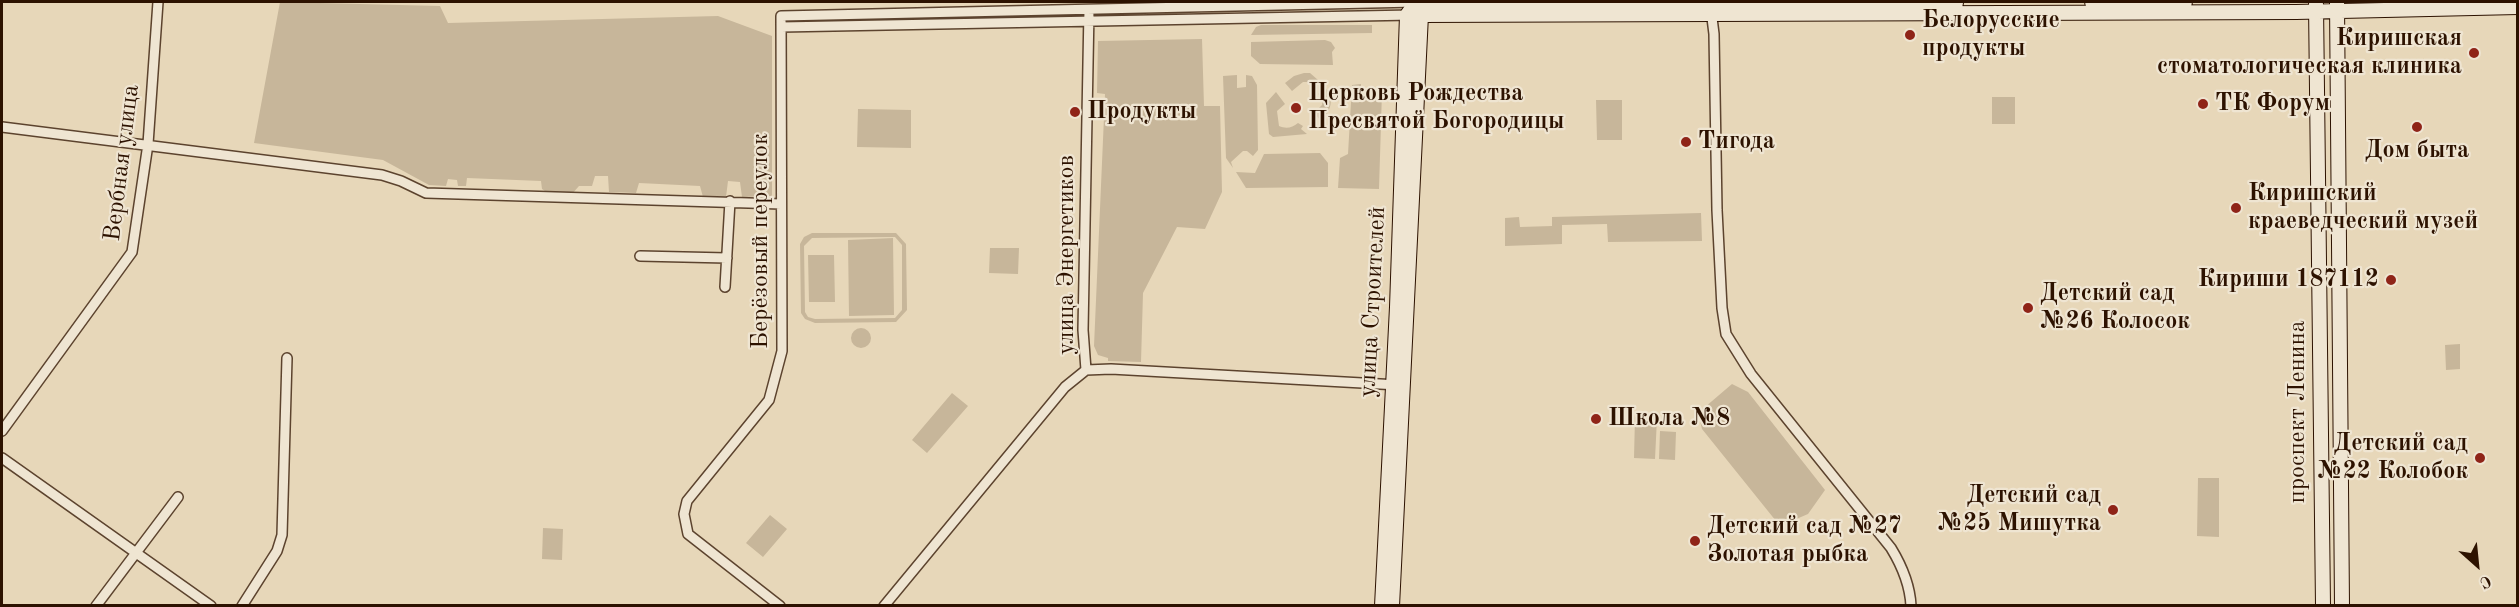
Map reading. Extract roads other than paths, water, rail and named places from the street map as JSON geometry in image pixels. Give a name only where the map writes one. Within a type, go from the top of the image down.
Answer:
[{"type":"street","name":"Вербная улица","points":[[2,431],[132,252],[148,144],[158,2]]},
{"type":"street","points":[[1710,6],[1886,2],[2186,2]]},
{"type":"street","points":[[781,27],[1407,15],[1417,6]]},
{"type":"street","points":[[1089,10],[1417,6],[2517,7]]},
{"type":"street","name":"улица Строителей","points":[[1382,606],[1398,385],[1417,6]]},
{"type":"street","points":[[1710,6],[1714,34],[1718,249],[1722,317],[1726,334],[1751,374],[1891,548],[1904,571],[1911,606]]},
{"type":"street","name":"проспект Ленина","points":[[2316,6],[2323,606]]},
{"type":"street","name":"проспект Ленина","points":[[2337,6],[2342,606]]},
{"type":"street","name":"Берёзовый переулок","points":[[780,606],[688,534],[684,514],[687,501],[769,400],[782,351],[781,16],[1089,10]]},
{"type":"street","name":"улица Энергетиков","points":[[884,606],[1065,387],[1086,370],[1083,330],[1089,10]]},
{"type":"street","name":"улица Строителей","points":[[1392,606],[1398,385],[1397,308],[1407,15]]},
{"type":"street","points":[[2,127],[382,175],[401,181],[426,194],[781,204]]},
{"type":"street","points":[[726,287],[730,201]]},
{"type":"street","points":[[640,256],[727,258]]},
{"type":"street","points":[[242,606],[277,551],[282,535],[287,358]]},
{"type":"street","points":[[1086,370],[1111,369],[1398,385]]},
{"type":"street","points":[[2,458],[211,606]]},
{"type":"street","points":[[96,606],[178,497]]},
{"type":"place","name":"Белорусские продукты","points":[[1910,35]]},
{"type":"place","name":"Киришская стоматологическая клиника","points":[[2474,53]]},
{"type":"place","name":"ТК Форум","points":[[2203,104]]},
{"type":"place","name":"Церковь Рождества Пресвятой Богородицы","points":[[1296,108]]},
{"type":"place","name":"Продукты","points":[[1075,112]]},
{"type":"place","name":"Дом быта","points":[[2417,127]]},
{"type":"place","name":"Тигода","points":[[1686,142]]},
{"type":"place","name":"Киришский краеведческий музей","points":[[2236,208]]},
{"type":"place","name":"Кириши 187112","points":[[2391,280]]},
{"type":"place","name":"Детский сад №26 Колосок","points":[[2028,308]]},
{"type":"place","name":"Школа №8","points":[[1596,419]]},
{"type":"place","name":"Детский сад №22 Колобок","points":[[2480,458]]},
{"type":"place","name":"Детский сад №25 Мишутка","points":[[2113,510]]},
{"type":"place","name":"Детский сад №27 Золотая рыбка","points":[[1695,541]]}]
